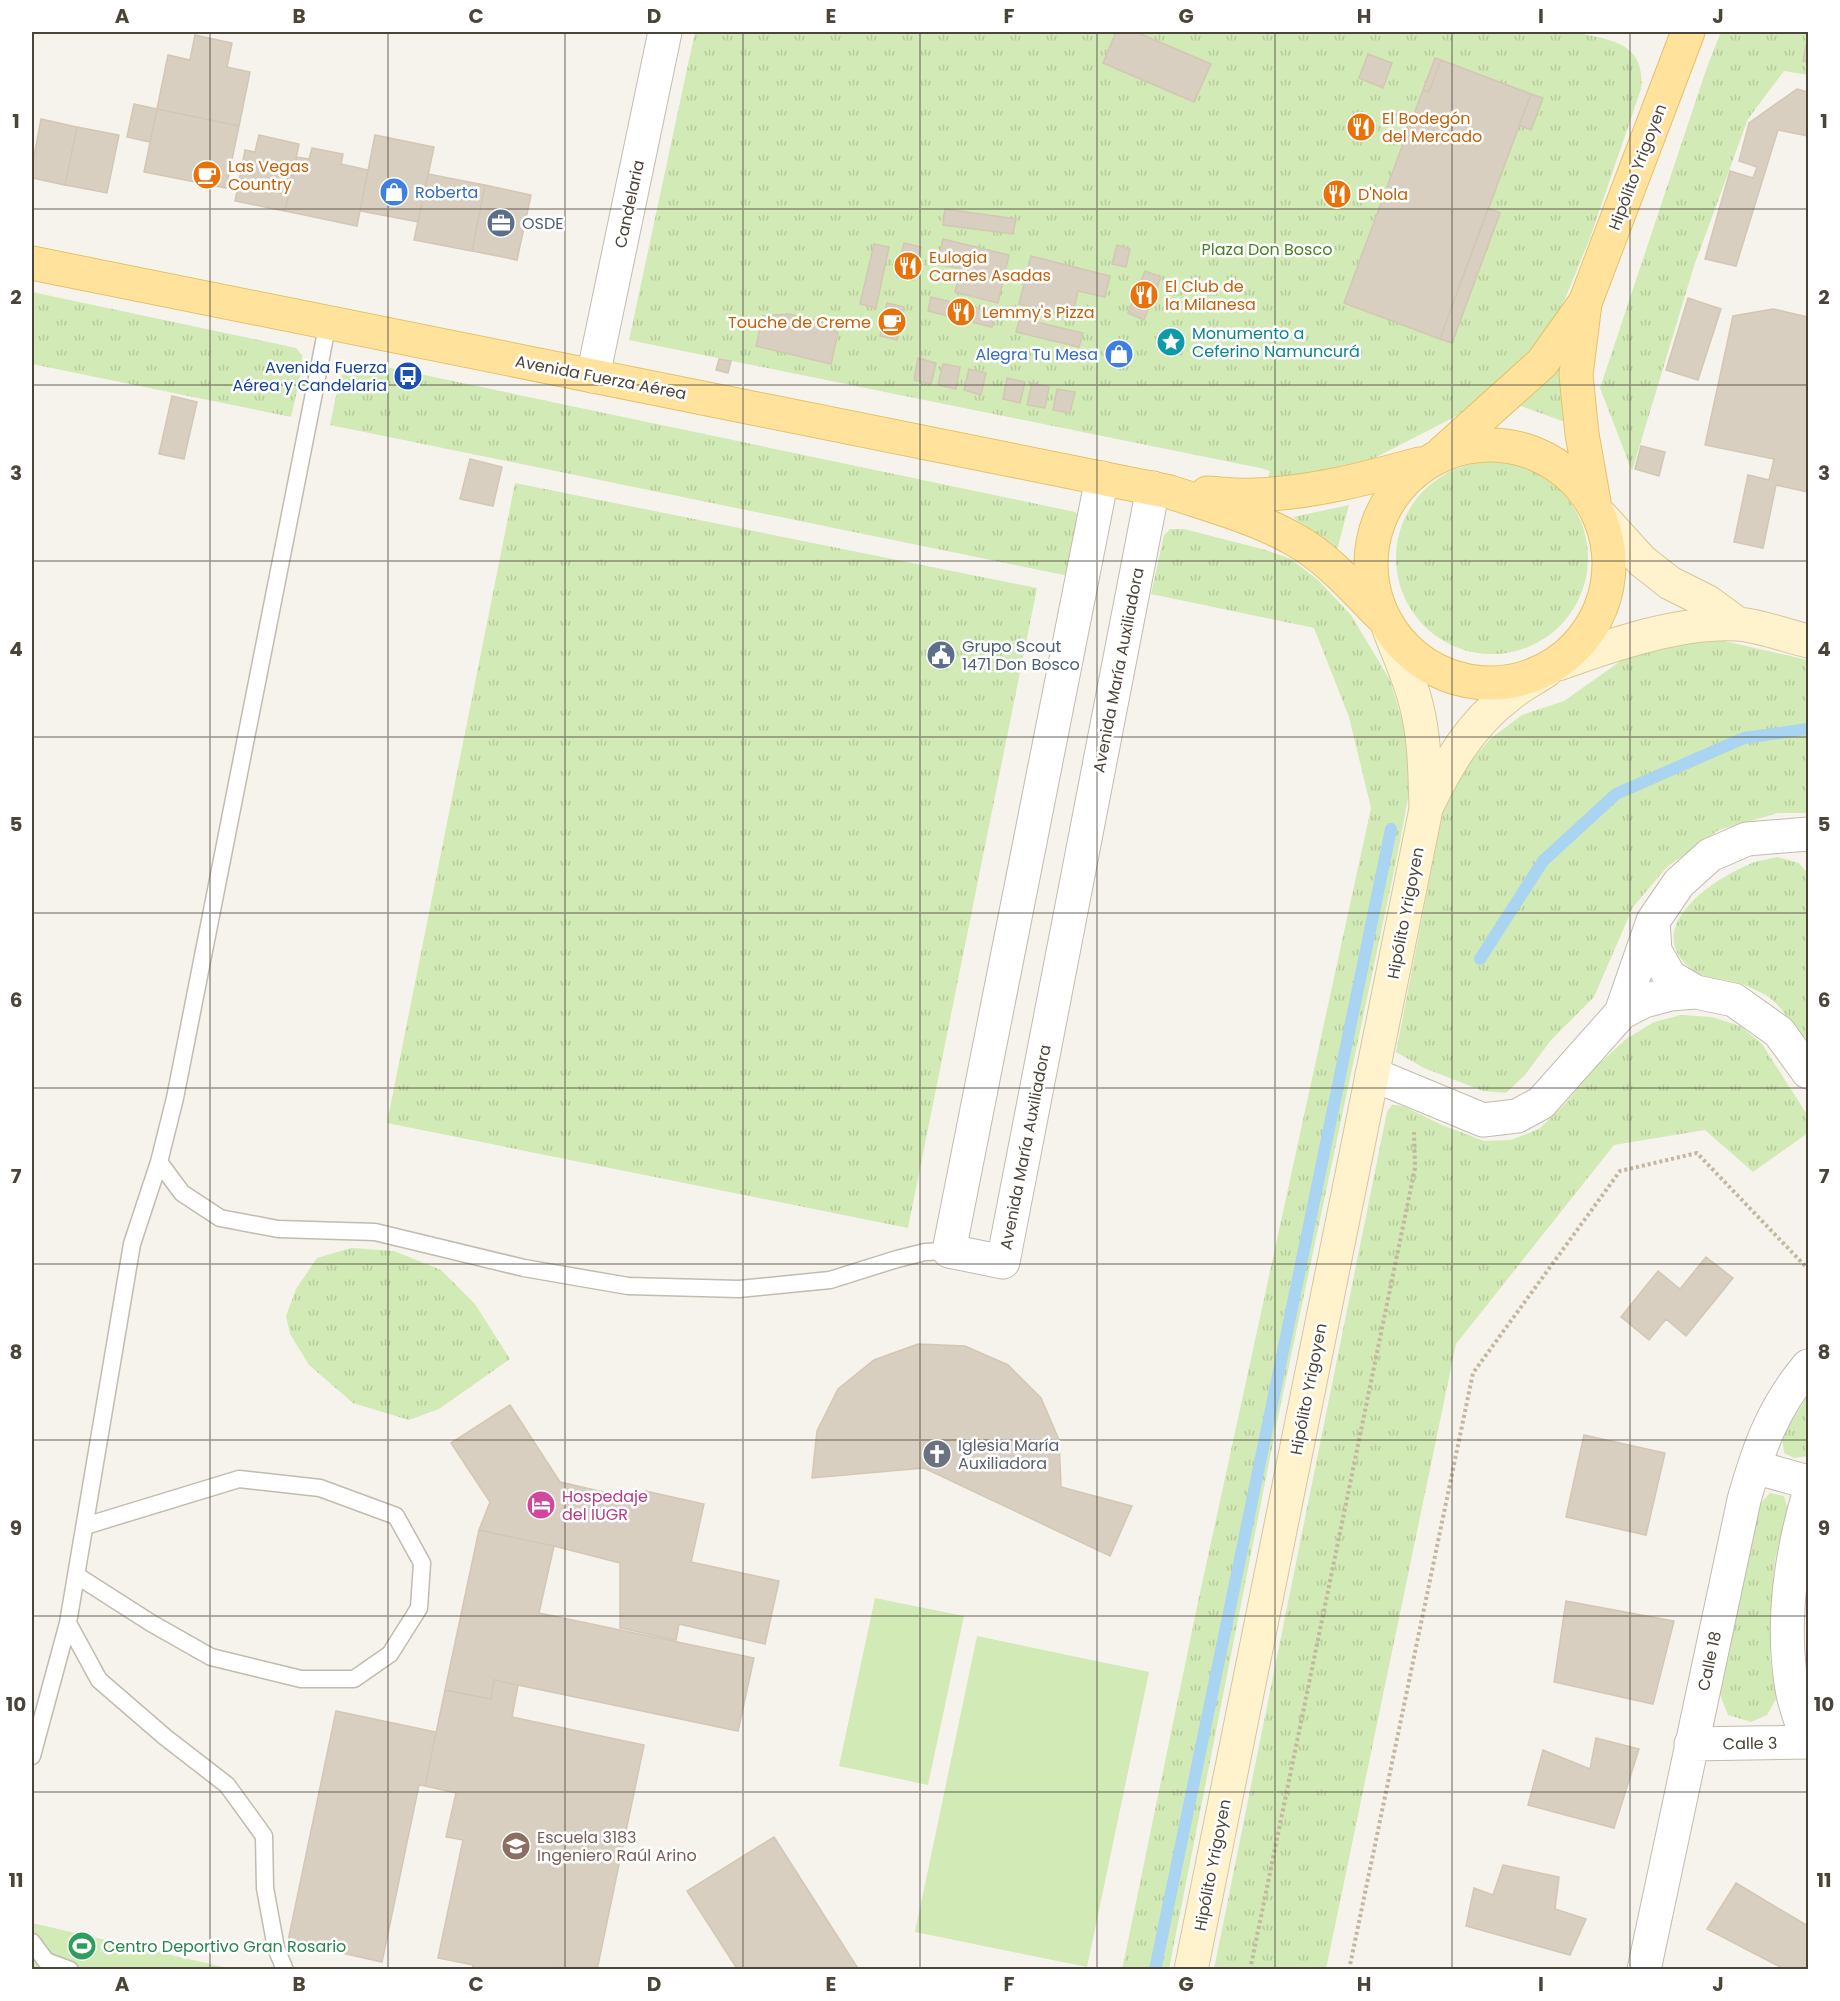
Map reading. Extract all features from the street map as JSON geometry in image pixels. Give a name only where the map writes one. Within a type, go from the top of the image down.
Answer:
[{"type":"main road","name":"Hipólito Yrigoyen","points":[[1426,809],[1445,770],[1473,728],[1508,696],[1553,667],[1588,635],[1606,598],[1611,556],[1598,510],[1582,434],[1576,375],[1585,303],[1688,32]]},
{"type":"main road","name":"Avenida Fuerza Aérea","points":[[32,263],[1161,490],[1246,518],[1295,539],[1332,566],[1420,662],[1460,681],[1504,684],[1553,667]]},
{"type":"main road","name":"Hipólito Yrigoyen","points":[[1191,1970],[1426,809],[1425,766],[1419,717],[1406,673],[1385,623],[1370,575],[1374,531],[1393,492],[1542,363],[1585,303]]},
{"type":"main road","name":"Avenida Fuerza Aérea","points":[[1161,490],[1252,496],[1299,491],[1362,480],[1483,444],[1527,450],[1566,470],[1598,510]]},
{"type":"main road","points":[[1598,510],[1642,561],[1670,583],[1708,602],[1738,624],[1809,641]]},
{"type":"main road","name":"Hipólito Yrigoyen","points":[[1553,667],[1605,647],[1653,634],[1702,626],[1738,624]]},
{"type":"street","name":"Candelaria","points":[[593,376],[665,32]]},
{"type":"street","points":[[950,1251],[1102,478]]},
{"type":"street","name":"Avenida María Auxiliadora","points":[[950,1251],[1003,1262],[1161,490]]},
{"type":"street","points":[[1621,1013],[1653,921],[1679,883],[1710,855],[1747,840],[1794,835],[1809,851]]},
{"type":"street","points":[[1653,921],[1655,951],[1670,977],[1696,992]]},
{"type":"street","points":[[1372,1074],[1483,1120],[1517,1116],[1541,1103],[1621,1013],[1644,1001],[1670,994],[1696,992],[1734,1000],[1779,1032],[1806,1067]]},
{"type":"street","name":"Calle 18","points":[[1644,1970],[1744,1500],[1771,1421],[1796,1381],[1809,1366]]},
{"type":"street","points":[[1754,1467],[1809,1482]]},
{"type":"street","points":[[1808,1742],[1792,1690],[1787,1642],[1788,1592],[1796,1546],[1809,1497]]},
{"type":"street","name":"Calle 3","points":[[1691,1744],[1808,1742]]},
{"type":"lane","points":[[32,1756],[68,1623],[132,1244],[159,1162],[175,1098],[328,322]]},
{"type":"lane","points":[[159,1162],[183,1193],[220,1218],[278,1229],[375,1232],[524,1268],[628,1286],[740,1288],[830,1280],[897,1258],[925,1252],[950,1251]]},
{"type":"lane","points":[[76,1575],[151,1623],[211,1657],[301,1679],[354,1679],[390,1654],[419,1608],[422,1563],[396,1516],[320,1488],[239,1479],[86,1526]]},
{"type":"lane","points":[[68,1623],[99,1680],[165,1737],[227,1785],[264,1836],[265,1888],[276,1948],[285,1970]]},
{"type":"lane","points":[[32,1942],[46,1961],[70,1970]]},
{"type":"path","points":[[1349,1970],[1473,1373],[1620,1171],[1697,1153],[1809,1269]]},
{"type":"path","points":[[1250,1970],[1415,1168]]},
{"type":"green space","name":"Plaza Don Bosco","points":[[695,32],[1574,32],[1612,41],[1631,52],[1638,61],[1641,89],[1590,238],[1565,299],[1542,340],[1482,403],[1349,471],[1265,487],[1270,471],[1260,468],[629,340]]},
{"type":"green space","points":[[1721,32],[1808,32],[1808,75],[1784,71],[1748,119],[1694,266],[1632,471],[1600,388],[1707,67]]},
{"type":"green space","points":[[32,292],[296,348],[302,355],[302,369],[291,417],[32,364]]},
{"type":"green space","points":[[355,363],[367,363],[1075,512],[1084,520],[1074,577],[330,425],[340,377]]},
{"type":"green space","points":[[1560,368],[1565,422],[1518,405]]},
{"type":"green space","points":[[1501,462],[1529,469],[1546,478],[1560,490],[1572,504],[1581,521],[1587,539],[1587,577],[1581,595],[1572,612],[1560,626],[1546,638],[1529,647],[1511,653],[1483,654],[1455,647],[1438,638],[1412,612],[1397,577],[1396,549],[1403,521],[1412,504],[1438,478],[1473,463]]},
{"type":"green space","points":[[515,483],[1037,588],[908,1228],[387,1123]]},
{"type":"green space","points":[[1349,505],[1337,550],[1293,517]]},
{"type":"green space","points":[[1170,529],[1184,529],[1266,550],[1291,559],[1318,580],[1351,615],[1390,680],[1408,740],[1409,793],[1277,1422],[1169,1969],[1122,1970],[1198,1602],[1371,808],[1349,717],[1314,628],[1151,594],[1164,535]]},
{"type":"green space","points":[[1724,641],[1808,660],[1808,813],[1778,813],[1719,830],[1667,867],[1633,907],[1594,997],[1551,1040],[1525,1075],[1506,1093],[1483,1091],[1424,1068],[1396,1052],[1444,806],[1466,767],[1490,739],[1522,715],[1564,701],[1632,653],[1682,642]]},
{"type":"green space","points":[[1777,857],[1799,863],[1808,874],[1808,1040],[1777,1004],[1764,994],[1732,981],[1695,972],[1677,952],[1674,936],[1679,920],[1690,905],[1705,891],[1739,869],[1755,862]]},
{"type":"green space","points":[[1681,1015],[1712,1017],[1740,1026],[1762,1044],[1808,1116],[1808,1133],[1753,1172],[1705,1130],[1614,1145],[1456,1344],[1326,1969],[1214,1969],[1387,1112],[1392,1105],[1403,1106],[1442,1125],[1484,1141],[1511,1140],[1539,1129],[1563,1106],[1597,1066],[1626,1039],[1654,1022]]},
{"type":"green space","points":[[351,1248],[394,1251],[441,1270],[475,1304],[510,1359],[439,1409],[409,1420],[353,1403],[309,1365],[290,1334],[286,1316],[296,1289],[317,1258]]},
{"type":"green space","points":[[1808,1395],[1808,1456],[1794,1458],[1784,1453],[1782,1437]]},
{"type":"green space","points":[[1770,1493],[1784,1496],[1788,1510],[1775,1560],[1770,1618],[1770,1658],[1776,1699],[1767,1715],[1751,1722],[1728,1715],[1719,1692],[1760,1504]]},
{"type":"green space","points":[[875,1598],[964,1616],[928,1785],[839,1766]]},
{"type":"green space","points":[[977,1636],[1149,1672],[1087,1967],[915,1932]]},
{"type":"green space","name":"Centro Deportivo Gran Rosario","points":[[32,1923],[232,1969],[32,1969]]},
{"type":"building","points":[[1116,32],[1136,32],[1211,64],[1194,102],[1103,63]]},
{"type":"building","points":[[195,35],[232,43],[227,67],[250,72],[239,126],[157,109],[168,55],[190,60]]},
{"type":"building","points":[[1806,45],[1808,45],[1808,62],[1803,61]]},
{"type":"building","points":[[1368,54],[1392,63],[1383,88],[1359,78]]},
{"type":"building","points":[[1435,58],[1441,60],[1429,92],[1423,90]]},
{"type":"building","points":[[1441,60],[1531,94],[1440,339],[1344,303],[1423,90],[1429,92]]},
{"type":"building","points":[[1797,89],[1808,92],[1808,136],[1778,130],[1736,266],[1705,259],[1730,171],[1753,178],[1757,167],[1739,161],[1749,123]]},
{"type":"building","points":[[1531,94],[1543,98],[1531,130],[1519,125]]},
{"type":"building","points":[[134,104],[157,109],[150,142],[127,137]]},
{"type":"building","name":"Las Vegas Country","points":[[157,109],[239,126],[226,188],[144,172]]},
{"type":"building","name":"El Bodegón del Mercado","points":[[1360,118],[1368,122],[1362,137],[1353,133]]},
{"type":"building","points":[[41,119],[77,127],[65,185],[32,178]]},
{"type":"building","points":[[77,127],[119,135],[107,193],[65,185]]},
{"type":"building","points":[[259,135],[299,144],[285,211],[235,201],[245,150],[255,152]]},
{"type":"building","name":"Roberta","points":[[375,135],[434,147],[418,222],[360,211]]},
{"type":"building","points":[[312,148],[343,154],[341,164],[368,170],[357,226],[285,211],[297,157],[309,159]]},
{"type":"building","points":[[428,174],[485,185],[472,251],[414,240]]},
{"type":"building","name":"OSDE","points":[[485,185],[531,195],[517,260],[472,251]]},
{"type":"building","name":"D'Nola","points":[[1331,187],[1347,192],[1343,201],[1328,195]]},
{"type":"building","points":[[1488,208],[1500,213],[1452,343],[1440,339]]},
{"type":"building","points":[[945,209],[1016,219],[1013,234],[943,225]]},
{"type":"building","points":[[943,239],[1009,255],[998,303],[955,292],[960,269],[937,264]]},
{"type":"building","points":[[904,243],[921,247],[919,255],[902,252]]},
{"type":"building","points":[[874,244],[889,247],[876,308],[860,304]]},
{"type":"building","points":[[1117,245],[1130,249],[1126,267],[1112,264]]},
{"type":"building","name":"Eulogia Carnes Asadas","points":[[902,252],[919,255],[914,280],[897,277]]},
{"type":"building","points":[[1031,256],[1110,276],[1105,297],[1078,291],[1072,317],[1019,304]]},
{"type":"building","name":"El Club de la Milanesa","points":[[1145,271],[1161,277],[1144,320],[1128,313]]},
{"type":"building","name":"Lemmy's Pizza","points":[[931,297],[995,312],[992,327],[928,311]]},
{"type":"building","points":[[1688,298],[1721,309],[1698,380],[1666,370]]},
{"type":"building","name":"Touche de Creme","points":[[887,303],[904,307],[897,340],[880,336]]},
{"type":"building","points":[[1773,309],[1808,317],[1808,492],[1776,485],[1763,548],[1734,542],[1748,475],[1769,480],[1774,459],[1705,445],[1733,316]]},
{"type":"building","points":[[789,314],[815,320],[838,333],[831,364],[756,346],[763,316]]},
{"type":"building","points":[[1020,318],[1083,333],[1079,347],[1016,332]]},
{"type":"building","name":"Alegra Tu Mesa","points":[[1114,342],[1130,349],[1123,366],[1107,360]]},
{"type":"building","points":[[918,358],[936,363],[931,384],[914,380]]},
{"type":"building","points":[[719,359],[731,361],[728,373],[716,370]]},
{"type":"building","points":[[943,364],[960,367],[956,389],[938,385]]},
{"type":"building","points":[[969,369],[986,373],[981,395],[964,390]]},
{"type":"building","points":[[1007,378],[1025,382],[1020,403],[1003,399]]},
{"type":"building","points":[[1032,383],[1049,387],[1045,408],[1027,405]]},
{"type":"building","points":[[1057,389],[1075,392],[1070,413],[1053,410]]},
{"type":"building","points":[[172,396],[197,402],[184,459],[159,454]]},
{"type":"building","points":[[1641,446],[1665,452],[1659,476],[1635,469]]},
{"type":"building","points":[[470,459],[502,467],[493,506],[460,499]]},
{"type":"building","points":[[1706,1257],[1733,1278],[1686,1336],[1666,1319],[1649,1340],[1621,1317],[1658,1271],[1680,1289]]},
{"type":"building","name":"Iglesia María Auxiliadora","points":[[918,1344],[965,1346],[1008,1365],[1041,1398],[1059,1440],[1061,1487],[1132,1506],[1110,1556],[924,1468],[812,1478],[817,1431],[838,1389],[874,1360]]},
{"type":"building","points":[[510,1405],[560,1482],[643,1501],[645,1491],[704,1504],[691,1562],[779,1581],[765,1644],[679,1624],[676,1640],[620,1628],[620,1563],[479,1530],[490,1502],[451,1443]]},
{"type":"building","points":[[1584,1435],[1665,1453],[1646,1535],[1566,1517]]},
{"type":"building","points":[[479,1530],[554,1546],[539,1613],[754,1658],[738,1731],[494,1680],[491,1699],[445,1690]]},
{"type":"building","points":[[1566,1601],[1674,1621],[1653,1704],[1554,1682]]},
{"type":"building","points":[[494,1680],[518,1685],[512,1717],[644,1745],[597,1970],[563,1970],[553,1967],[553,1970],[472,1970],[473,1965],[438,1958],[463,1840],[446,1837],[456,1793],[425,1786],[445,1690],[491,1699]]},
{"type":"building","points":[[336,1711],[436,1732],[425,1786],[419,1785],[382,1962],[288,1941]]},
{"type":"building","points":[[1596,1738],[1639,1749],[1614,1828],[1528,1805],[1543,1750],[1590,1769]]},
{"type":"building","points":[[774,1837],[859,1970],[738,1970],[687,1891]]},
{"type":"building","points":[[1503,1865],[1559,1877],[1555,1909],[1586,1919],[1570,1955],[1466,1926],[1474,1888],[1493,1895]]},
{"type":"building","points":[[1736,1883],[1808,1926],[1808,1970],[1786,1970],[1707,1929]]},
{"type":"waterway","points":[[1480,959],[1543,861],[1616,794],[1744,738],[1808,729]]},
{"type":"waterway","points":[[1155,1970],[1391,829]]},
{"type":"place","name":"El Bodegón del Mercado","points":[[1361,127]]},
{"type":"place","name":"Las Vegas Country","points":[[207,175]]},
{"type":"place","name":"Roberta","points":[[394,192]]},
{"type":"place","name":"D'Nola","points":[[1337,194]]},
{"type":"place","name":"OSDE","points":[[501,223]]},
{"type":"place","name":"Eulogia Carnes Asadas","points":[[908,266]]},
{"type":"place","name":"El Club de la Milanesa","points":[[1144,295]]},
{"type":"place","name":"Lemmy's Pizza","points":[[961,312]]},
{"type":"place","name":"Touche de Creme","points":[[892,322]]},
{"type":"place","name":"Monumento a Ceferino Namuncurá","points":[[1171,342]]},
{"type":"place","name":"Alegra Tu Mesa","points":[[1119,354]]},
{"type":"place","name":"Avenida Fuerza Aérea y Candelaria","points":[[408,376]]},
{"type":"place","name":"Grupo Scout 1471 Don Bosco","points":[[941,655]]},
{"type":"place","name":"Iglesia María Auxiliadora","points":[[937,1454]]},
{"type":"place","name":"Hospedaje del IUGR","points":[[541,1505]]},
{"type":"place","name":"Escuela 3183 Ingeniero Raúl Arino","points":[[516,1846]]},
{"type":"place","name":"Centro Deportivo Gran Rosario","points":[[82,1946]]}]
